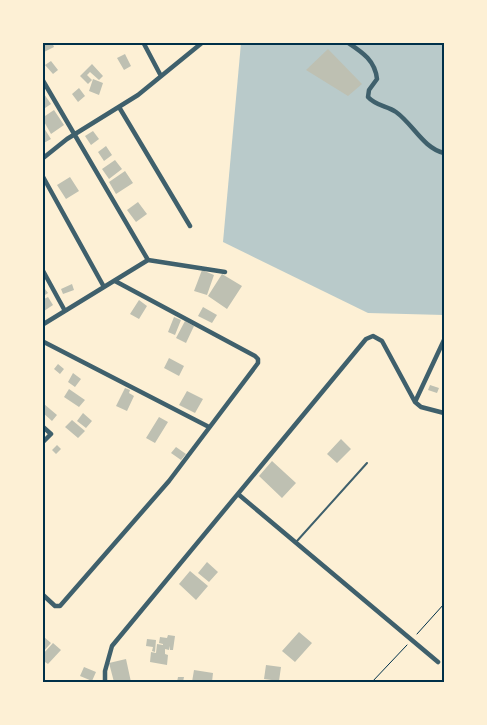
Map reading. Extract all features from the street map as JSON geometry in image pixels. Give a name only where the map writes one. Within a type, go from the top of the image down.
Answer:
[{"type":"street","points":[[143,42],[161,76]]},
{"type":"street","points":[[42,159],[75,135],[138,95],[203,42]]},
{"type":"street","points":[[347,42],[364,53],[372,62],[377,79],[369,90],[368,97],[373,102],[396,112],[429,145],[444,153]]},
{"type":"street","points":[[42,79],[148,260]]},
{"type":"street","points":[[119,107],[190,226]]},
{"type":"street","points":[[42,175],[104,287]]},
{"type":"street","points":[[42,325],[148,260],[225,272]]},
{"type":"street","points":[[42,269],[64,311]]},
{"type":"street","points":[[42,594],[55,606],[60,606],[169,481],[258,363],[256,356],[115,280]]},
{"type":"street","points":[[106,682],[105,671],[112,646],[369,337],[373,336],[382,341],[414,402],[421,407],[444,413]]},
{"type":"street","points":[[414,402],[444,340]]},
{"type":"street","points":[[42,341],[209,427]]},
{"type":"street","points":[[42,426],[51,434],[42,443]]},
{"type":"street","points":[[238,494],[438,662]]},
{"type":"lane","points":[[295,542],[367,462]]},
{"type":"shaded area","points":[[241,43],[444,43],[444,315],[368,313],[223,242]]},
{"type":"building","points":[[42,42],[52,42],[54,47],[42,53]]},
{"type":"building","points":[[328,49],[362,84],[348,96],[306,70]]},
{"type":"building","points":[[125,54],[131,66],[124,70],[117,58]]},
{"type":"building","points":[[51,61],[58,70],[53,74],[45,65]]},
{"type":"building","points":[[92,64],[103,76],[99,80],[90,72],[87,75],[92,80],[88,84],[80,76]]},
{"type":"building","points":[[93,79],[103,83],[99,95],[89,91]]},
{"type":"building","points":[[79,88],[85,96],[78,102],[72,94]]},
{"type":"building","points":[[42,91],[51,104],[42,110]]},
{"type":"building","points":[[54,110],[64,125],[51,134],[42,118]]},
{"type":"building","points":[[42,125],[51,139],[42,144]]},
{"type":"building","points":[[93,131],[99,139],[91,145],[85,136]]},
{"type":"building","points":[[106,146],[112,155],[104,161],[98,152]]},
{"type":"building","points":[[115,160],[122,169],[109,179],[102,169]]},
{"type":"building","points":[[125,171],[133,183],[116,194],[109,182]]},
{"type":"building","points":[[70,177],[79,191],[66,199],[57,185]]},
{"type":"building","points":[[138,202],[147,214],[136,222],[127,210]]},
{"type":"building","points":[[202,270],[214,275],[207,295],[194,291]]},
{"type":"building","points":[[222,274],[242,286],[227,309],[208,296]]},
{"type":"building","points":[[72,284],[74,290],[63,294],[61,289]]},
{"type":"building","points":[[42,285],[48,293],[42,297]]},
{"type":"building","points":[[48,297],[53,305],[44,311],[42,300]]},
{"type":"building","points":[[139,300],[147,306],[139,319],[130,314]]},
{"type":"building","points":[[203,307],[217,315],[212,323],[198,316]]},
{"type":"building","points":[[174,317],[181,320],[175,335],[168,332]]},
{"type":"building","points":[[185,321],[194,326],[186,343],[176,338]]},
{"type":"building","points":[[169,358],[184,366],[179,376],[164,368]]},
{"type":"building","points":[[58,364],[64,369],[60,374],[54,369]]},
{"type":"building","points":[[73,373],[81,379],[75,387],[68,382]]},
{"type":"building","points":[[430,385],[439,388],[437,393],[428,390]]},
{"type":"building","points":[[125,388],[130,390],[129,393],[134,396],[127,411],[116,406]]},
{"type":"building","points":[[69,389],[85,400],[79,407],[64,397]]},
{"type":"building","points":[[187,391],[203,399],[195,413],[179,405]]},
{"type":"building","points":[[44,404],[57,415],[52,421],[42,412]]},
{"type":"building","points":[[83,413],[92,421],[86,428],[77,421]]},
{"type":"building","points":[[159,417],[168,422],[155,443],[146,438]]},
{"type":"building","points":[[72,420],[85,431],[78,438],[65,427]]},
{"type":"building","points":[[341,439],[351,449],[337,463],[327,454]]},
{"type":"building","points":[[57,445],[61,449],[56,454],[52,450]]},
{"type":"building","points":[[176,447],[186,454],[181,460],[171,453]]},
{"type":"building","points":[[272,461],[296,483],[282,498],[259,476]]},
{"type":"building","points":[[207,562],[218,572],[209,582],[198,573]]},
{"type":"building","points":[[190,571],[208,586],[196,600],[179,584]]},
{"type":"building","points":[[299,632],[312,643],[295,662],[282,651]]},
{"type":"building","points":[[168,635],[175,636],[173,650],[170,650],[170,646],[169,650],[165,649],[165,654],[168,655],[167,665],[150,662],[151,652],[156,653],[157,644],[163,645],[159,643],[160,637],[167,638]]},
{"type":"building","points":[[44,637],[51,643],[42,653],[42,639]]},
{"type":"building","points":[[147,639],[156,640],[155,652],[152,651],[153,647],[146,646]]},
{"type":"building","points":[[53,643],[61,650],[48,664],[42,660],[42,655]]},
{"type":"building","points":[[126,659],[131,682],[114,682],[109,663]]},
{"type":"building","points":[[266,665],[281,667],[279,681],[264,679]]},
{"type":"building","points":[[84,667],[96,672],[92,681],[80,676]]},
{"type":"building","points":[[194,670],[213,673],[212,682],[192,682]]},
{"type":"building","points":[[178,677],[184,677],[183,682],[177,682]]}]
